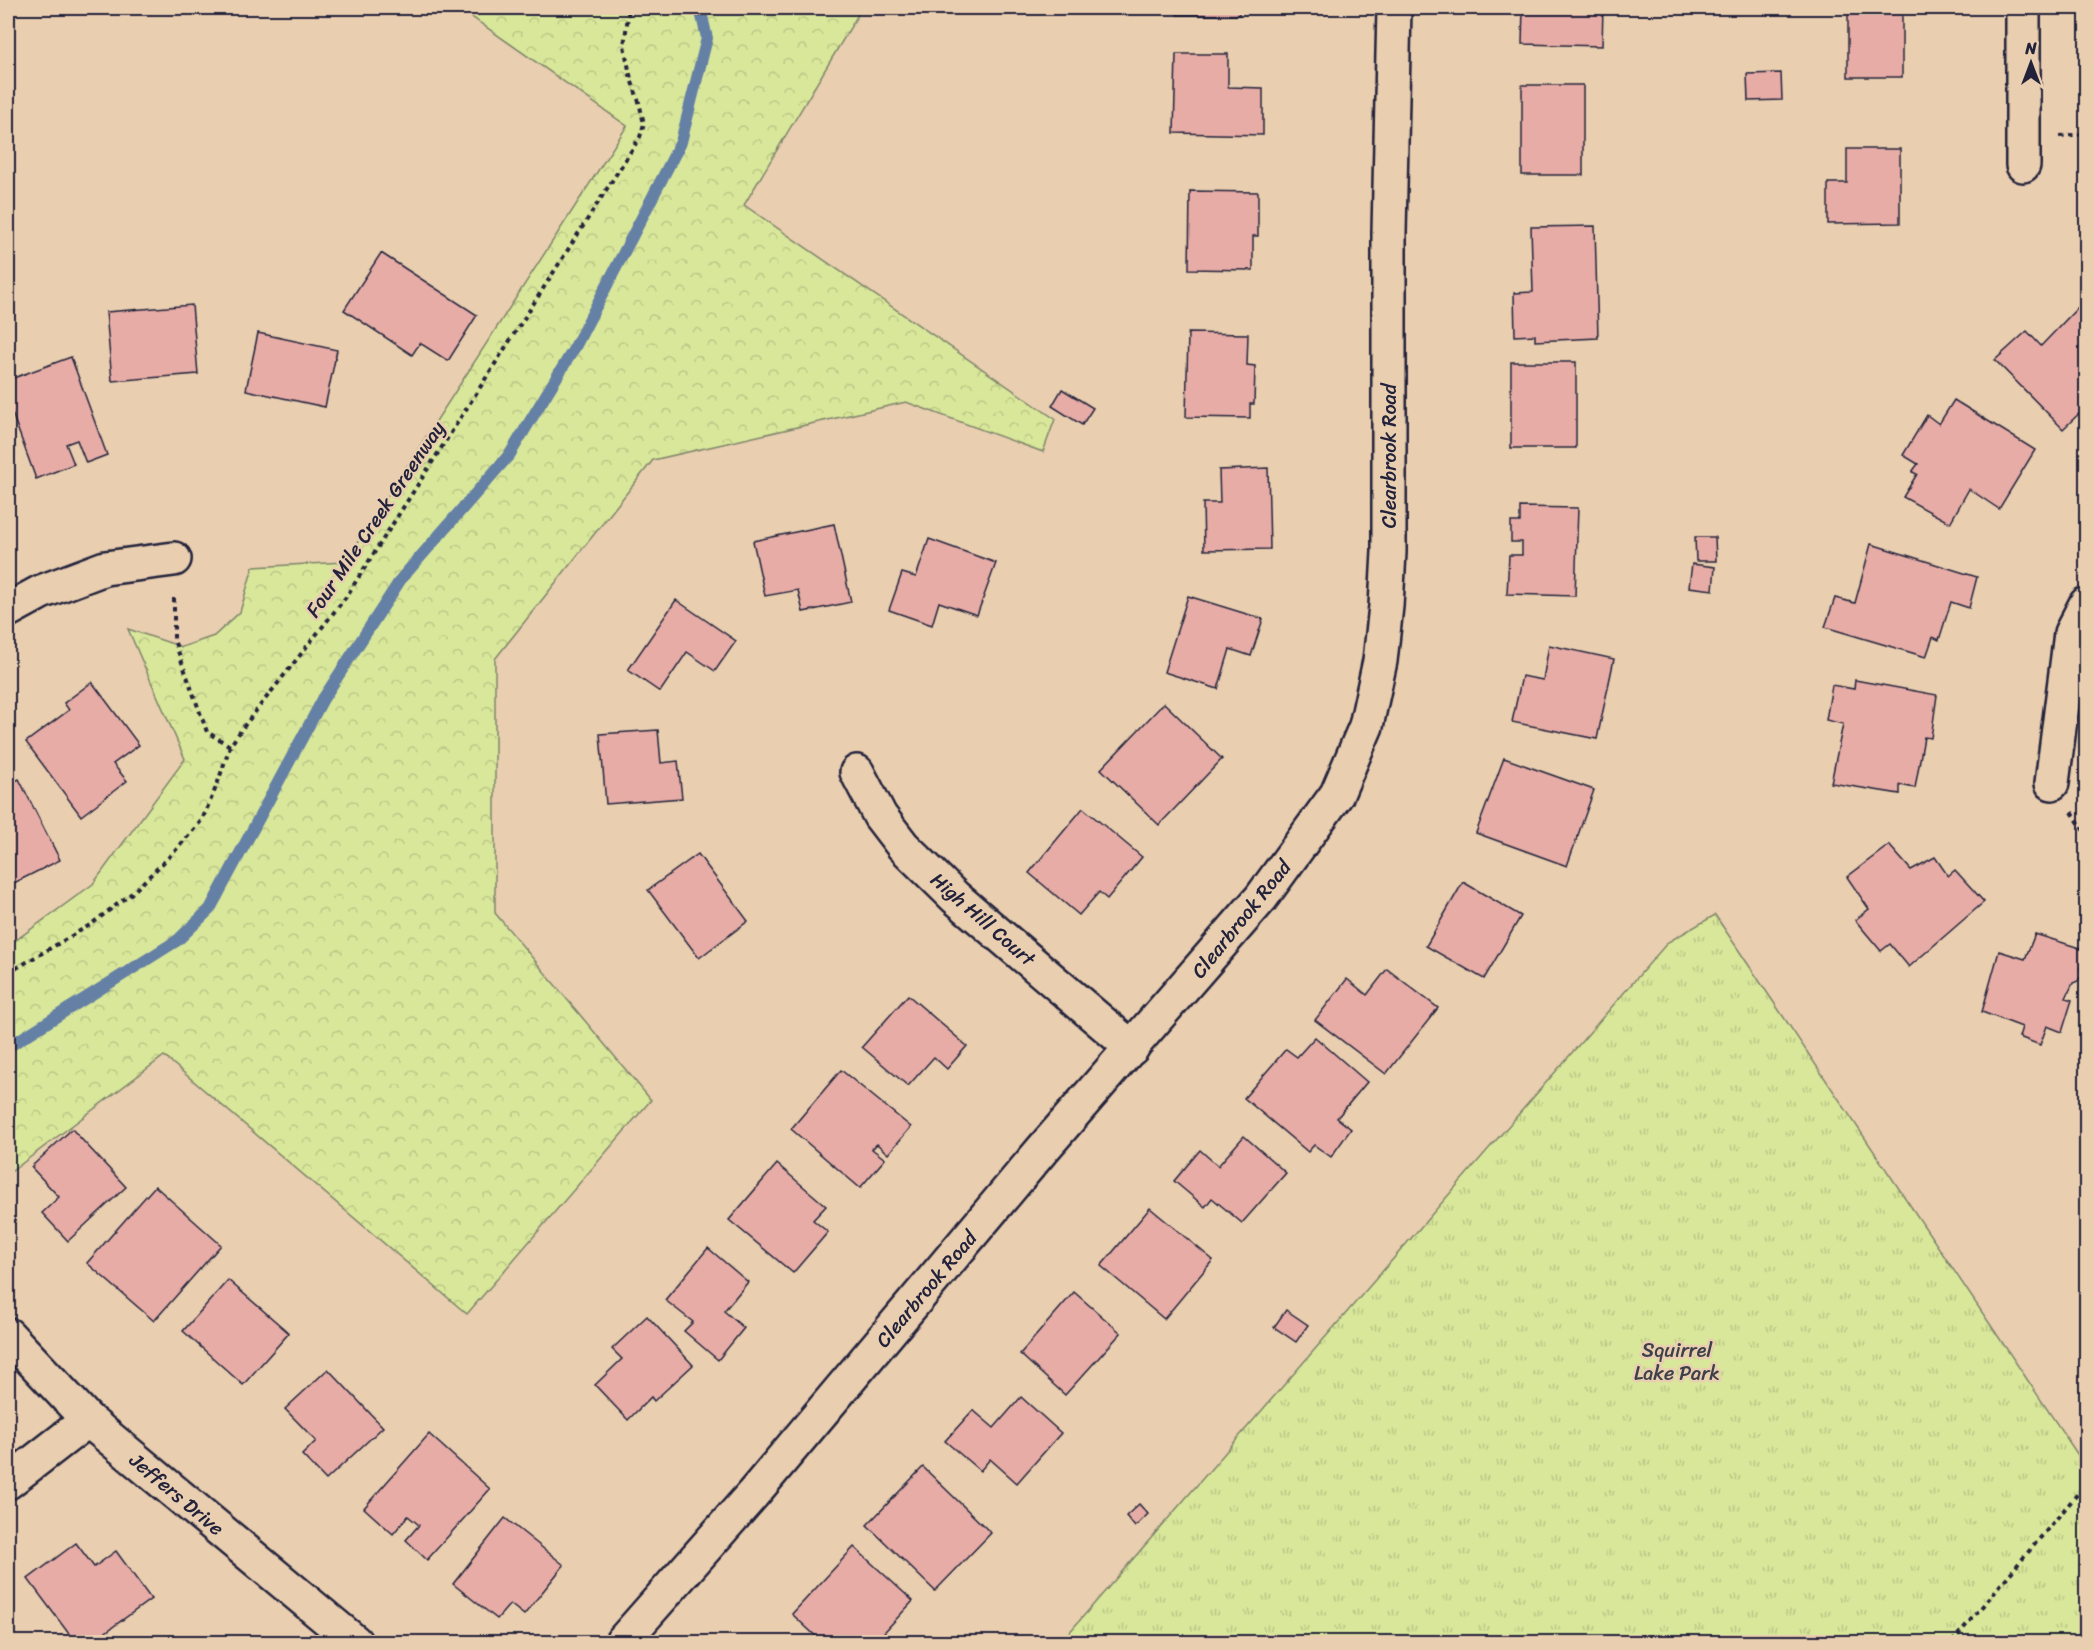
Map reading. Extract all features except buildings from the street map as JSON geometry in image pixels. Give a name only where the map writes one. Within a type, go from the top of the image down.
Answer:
[{"type":"street","name":"Clearbrook Road","points":[[622,1642],[752,1495],[1042,1150],[1261,898],[1337,794],[1366,726],[1380,661],[1386,606],[1389,552],[1389,232],[1394,8]]},
{"type":"street","points":[[2023,8],[2023,165]]},
{"type":"street","points":[[8,610],[41,592],[105,568],[174,559]]},
{"type":"street","points":[[2052,783],[2071,633],[2086,604]]},
{"type":"street","name":"High Hill Court","points":[[857,772],[880,816],[903,846],[955,897],[1132,1048]]},
{"type":"street","name":"Jeffers Drive","points":[[8,1335],[88,1420],[355,1642]]},
{"type":"street","points":[[8,1482],[88,1420]]},
{"type":"path","name":"Four Mile Creek Greenway","points":[[8,973],[90,925],[132,893],[175,851],[202,820],[230,746],[346,597],[640,137],[644,124],[624,46],[629,8]]},
{"type":"path","points":[[174,559],[174,640],[207,732],[230,746]]},
{"type":"path","points":[[1952,1642],[2086,1484]]},
{"type":"green space","points":[[459,8],[862,8],[744,205],[1055,419],[1043,452],[906,402],[653,460],[495,659],[495,913],[651,1100],[467,1314],[164,1056],[8,1174],[8,946],[93,884],[185,759],[128,629],[182,647],[214,636],[240,612],[253,567],[345,562],[627,126]]},
{"type":"green space","name":"Squirrel Lake Park","points":[[1715,915],[2086,1467],[2086,1642],[1061,1642],[1668,942]]},
{"type":"waterway","points":[[8,1047],[178,940],[210,909],[323,699],[401,579],[510,454],[575,347],[681,142],[707,38],[700,8]]}]
